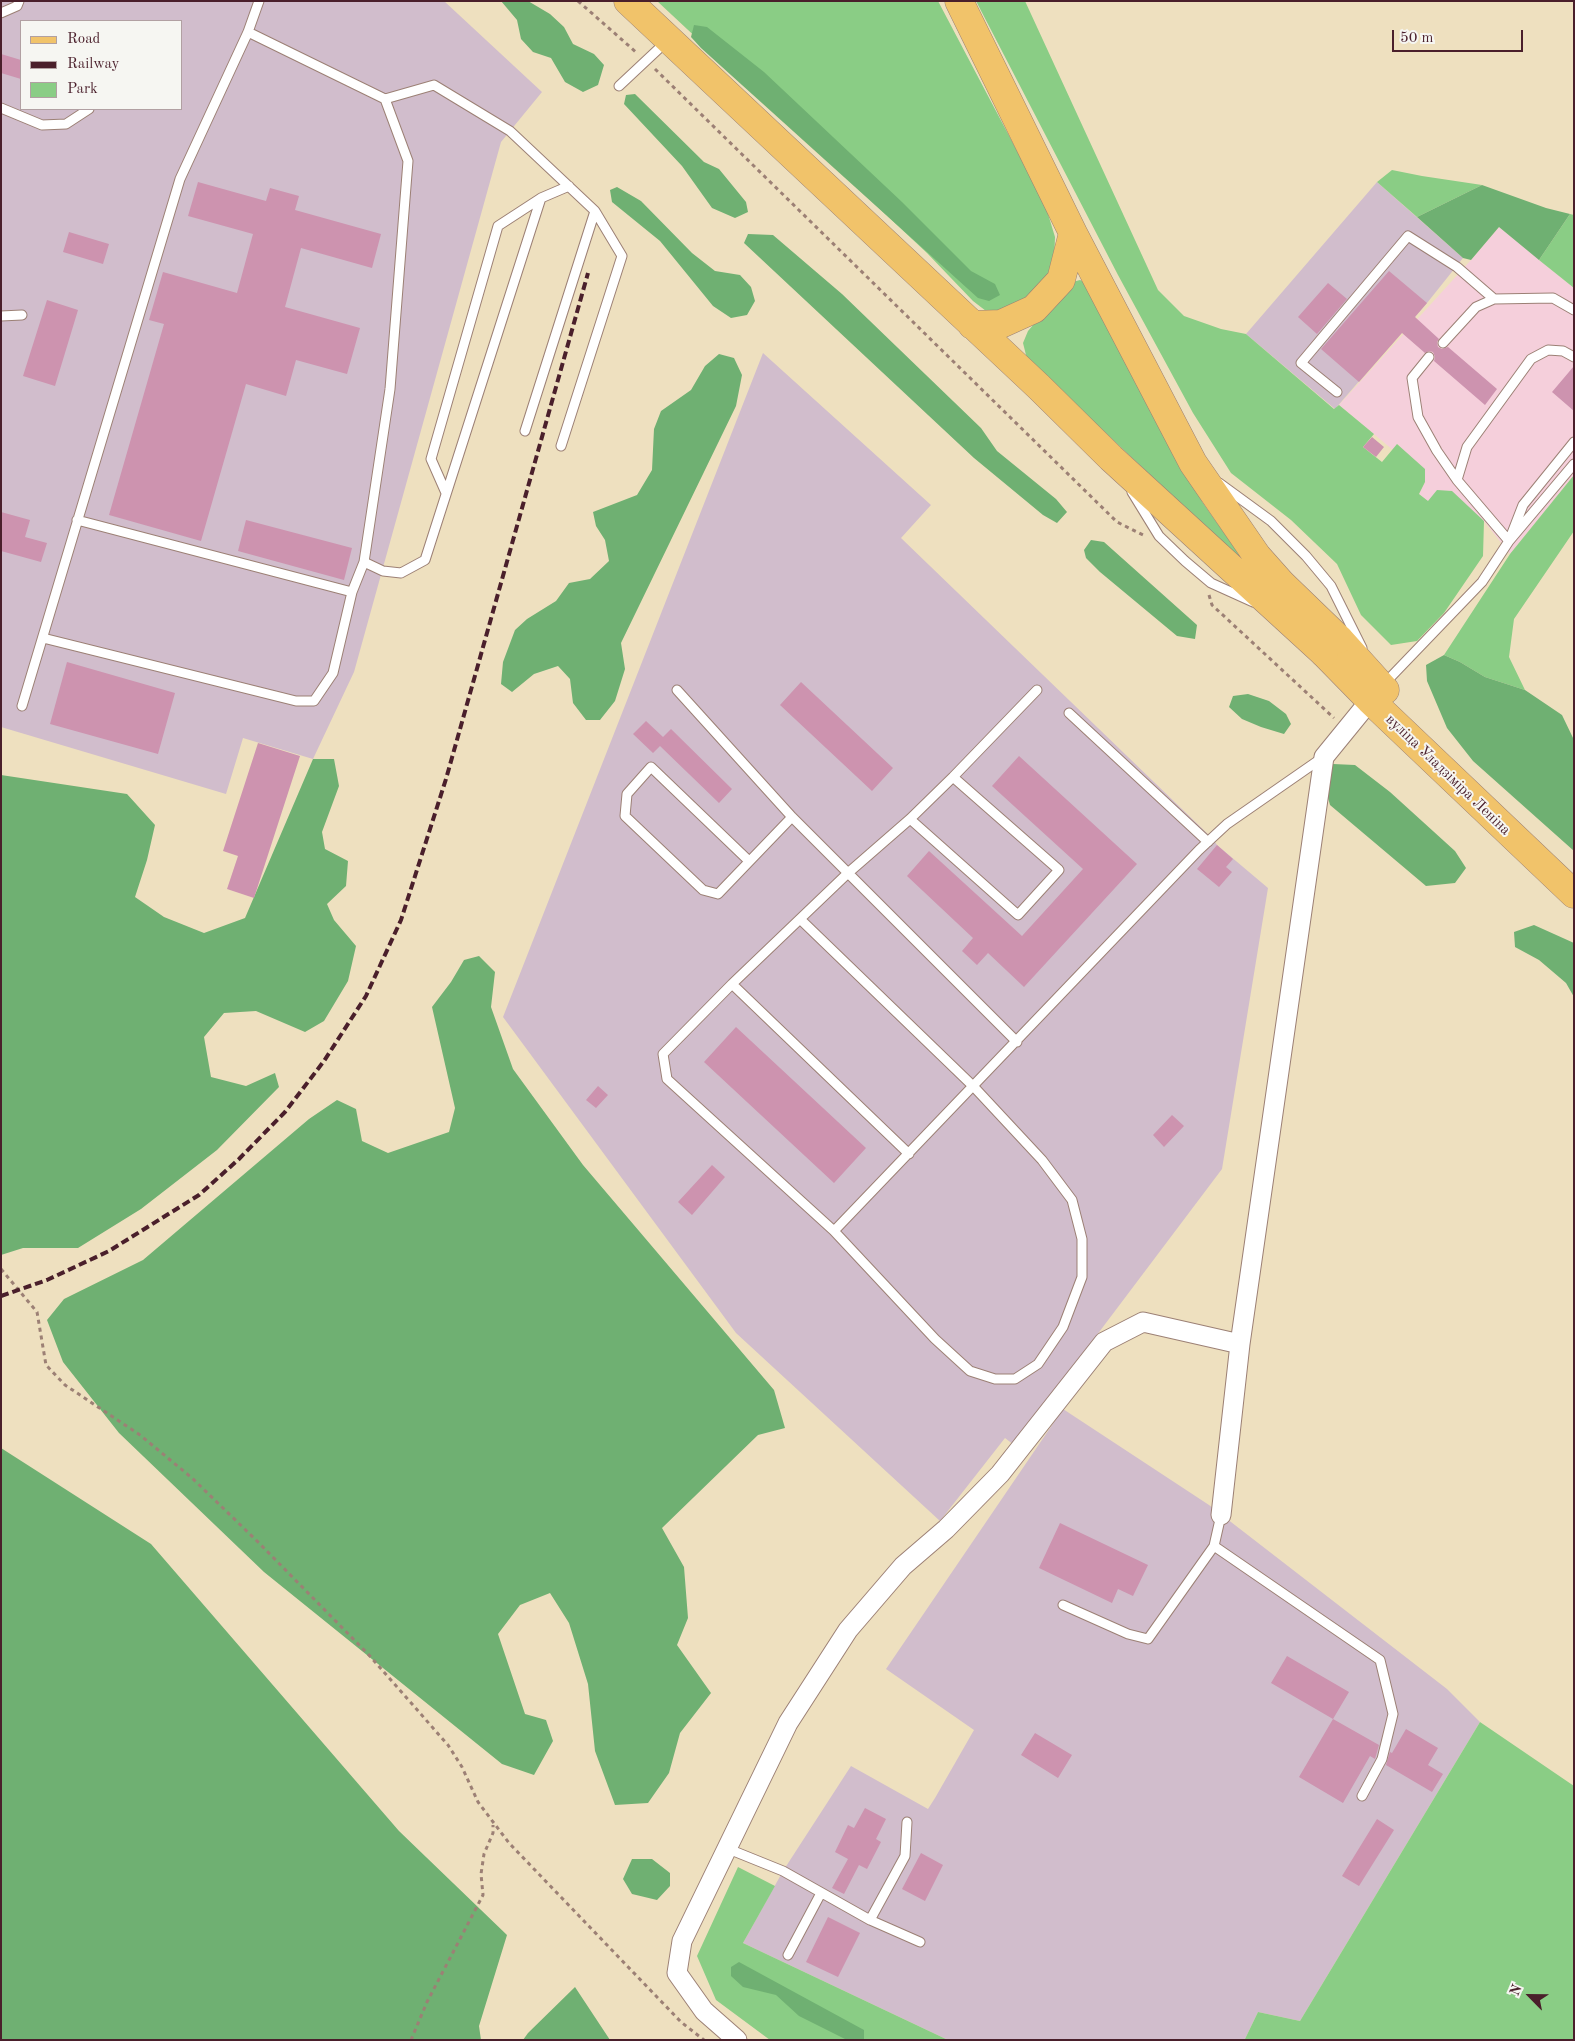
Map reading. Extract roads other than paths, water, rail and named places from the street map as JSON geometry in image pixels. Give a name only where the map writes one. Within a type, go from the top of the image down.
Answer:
[{"type":"main road","points":[[628,1],[1039,387],[1111,458],[1284,617],[1332,646]]},
{"type":"main road","points":[[959,1],[1073,233],[1193,463],[1258,556],[1332,646]]},
{"type":"main road","points":[[972,325],[1001,324],[1034,308],[1061,280],[1073,233]]},
{"type":"main road","name":"вуліца Уладзіміра Леніна","points":[[1332,646],[1376,694],[1574,894]]},
{"type":"main road","name":"вуліца Уладзіміра Леніна","points":[[1376,694],[1574,875]]},
{"type":"street","points":[[1221,1514],[1240,1344],[1324,757],[1376,694]]},
{"type":"street","points":[[737,2040],[704,2011],[677,1973],[682,1941],[788,1722],[848,1630],[903,1566],[946,1528],[1000,1474],[1104,1342],[1142,1322],[1240,1344]]},
{"type":"lane","points":[[1,13],[17,6],[19,1]]},
{"type":"lane","points":[[22,706],[180,180],[248,32],[259,1]]},
{"type":"lane","points":[[248,32],[385,99],[434,85],[510,131],[595,211],[622,256],[561,446]]},
{"type":"lane","points":[[619,86],[669,39]]},
{"type":"lane","points":[[43,638],[296,701],[314,701],[333,673],[352,592],[364,562],[390,389],[408,160],[385,99]]},
{"type":"lane","points":[[1,108],[42,126],[66,124],[87,110]]},
{"type":"lane","points":[[446,493],[431,459],[498,226],[541,198],[569,186]]},
{"type":"lane","points":[[364,562],[383,571],[401,573],[425,560],[541,198]]},
{"type":"lane","points":[[524,431],[595,211]]},
{"type":"lane","points":[[1337,392],[1301,363],[1408,236],[1456,266],[1494,299]]},
{"type":"lane","points":[[1443,343],[1476,307],[1494,299],[1553,298],[1574,310]]},
{"type":"lane","points":[[1,316],[22,315]]},
{"type":"lane","points":[[1458,480],[1467,447],[1531,359],[1548,350],[1563,351],[1574,357]]},
{"type":"lane","points":[[1429,357],[1412,378],[1418,417],[1437,452],[1509,541]]},
{"type":"lane","points":[[1509,541],[1523,505],[1574,442]]},
{"type":"lane","points":[[1193,463],[1271,521],[1306,556],[1330,586],[1376,694],[1482,582],[1509,541],[1574,464]]},
{"type":"lane","points":[[77,520],[352,592]]},
{"type":"lane","points":[[677,690],[792,817],[1017,1042]]},
{"type":"lane","points":[[800,919],[974,1087],[1042,1160],[1072,1200],[1082,1239],[1082,1277],[1062,1327],[1038,1364],[1015,1379],[994,1379],[970,1371],[935,1339],[834,1231],[667,1079],[663,1054],[732,984],[848,873],[910,819],[954,777],[1037,690]]},
{"type":"lane","points":[[1070,713],[1208,842]]},
{"type":"lane","points":[[834,1231],[1208,842],[1227,824],[1324,757]]},
{"type":"lane","points":[[749,861],[651,767],[626,794],[625,816],[703,890],[718,894],[792,817]]},
{"type":"lane","points":[[910,819],[1018,915],[1059,870],[954,777]]},
{"type":"lane","points":[[732,984],[909,1154]]},
{"type":"lane","points":[[1063,1605],[1128,1634],[1148,1639],[1214,1546],[1221,1514]]},
{"type":"lane","points":[[1214,1546],[1380,1660],[1393,1714],[1382,1758],[1362,1796]]},
{"type":"lane","points":[[870,1920],[905,1856],[907,1822]]},
{"type":"lane","points":[[726,1848],[783,1871],[870,1920],[920,1942]]},
{"type":"lane","points":[[788,1955],[821,1892]]},
{"type":"railway","points":[[1,1296],[47,1280],[109,1251],[199,1195],[239,1159],[285,1112],[324,1061],[366,996],[401,920],[446,779],[588,273]]}]
